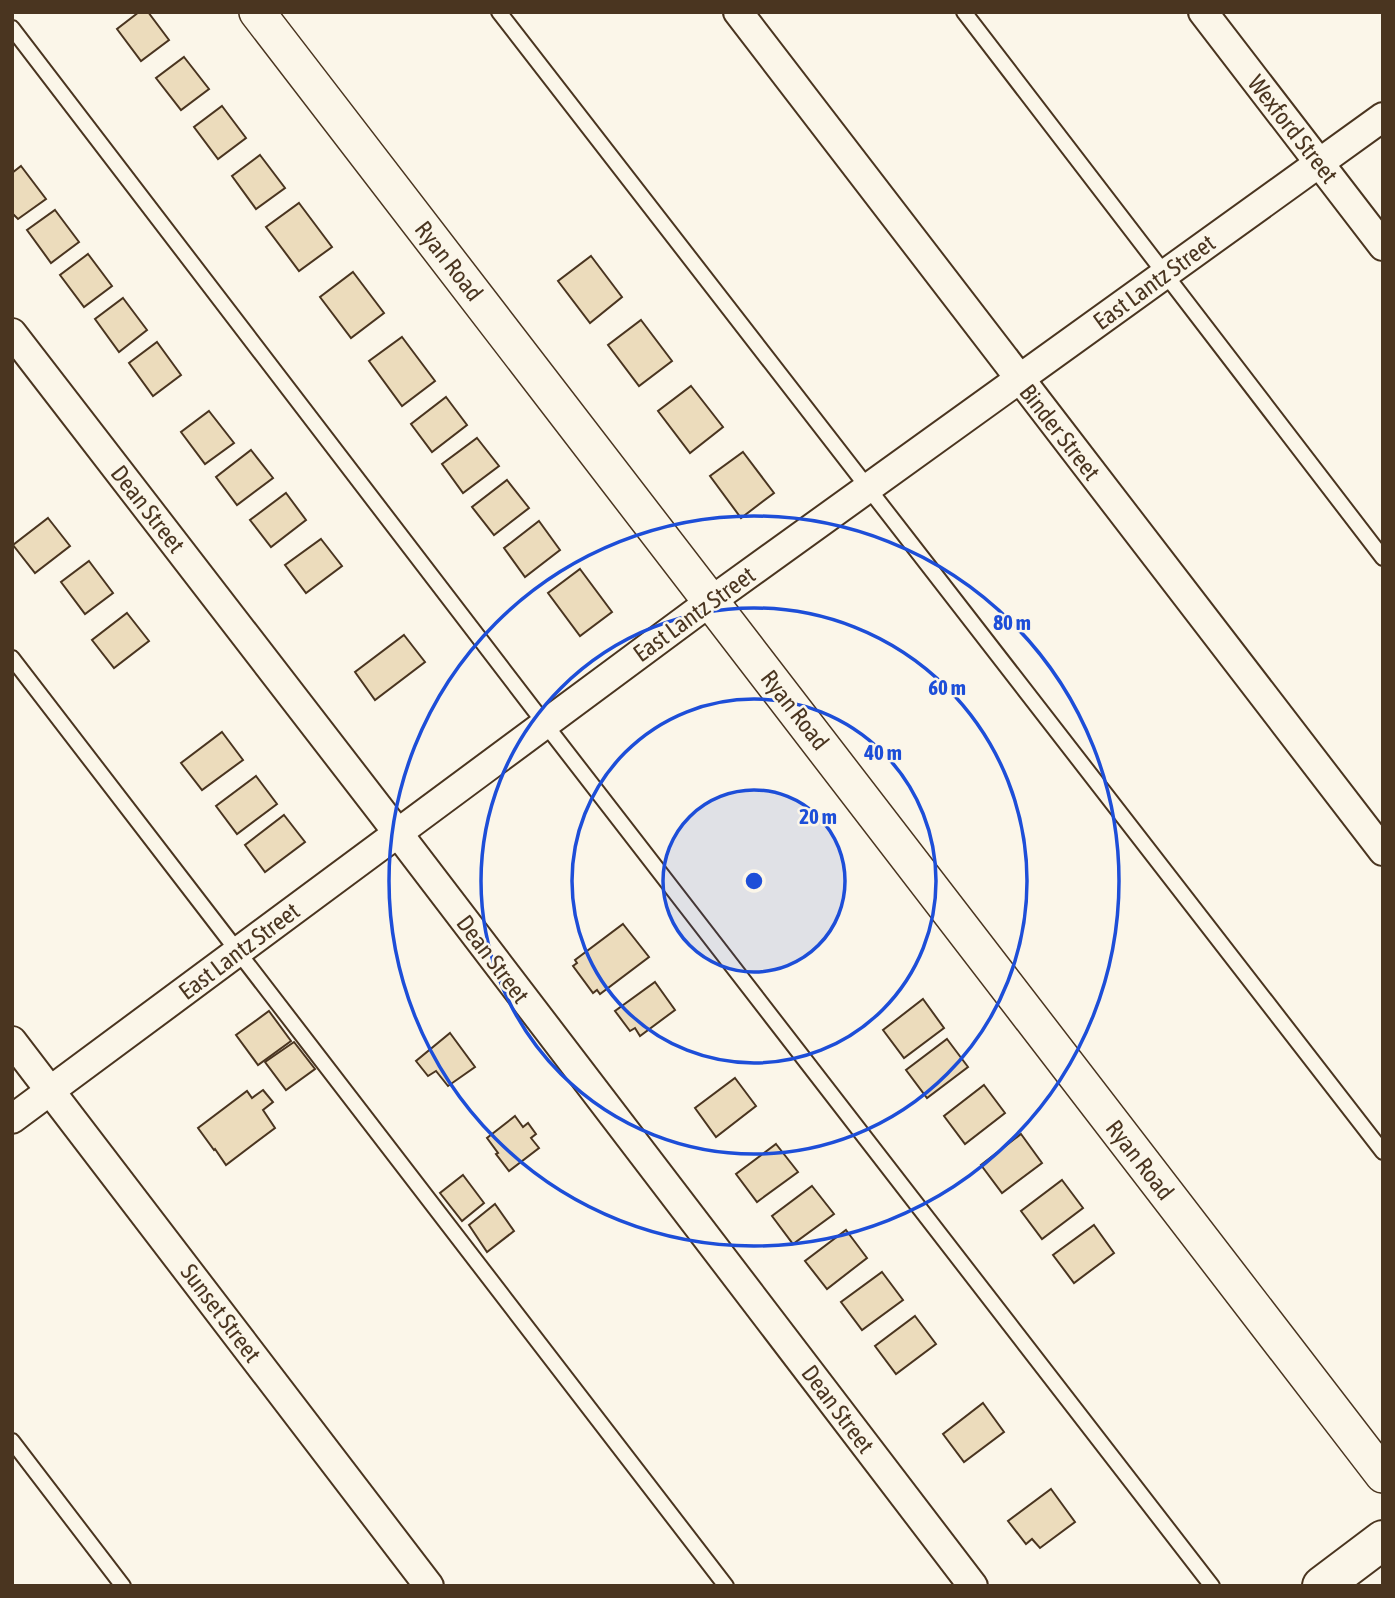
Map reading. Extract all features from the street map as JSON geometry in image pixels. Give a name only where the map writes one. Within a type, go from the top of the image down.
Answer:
[{"type":"main road","points":[[1322,1586],[1383,1541]]},
{"type":"street","name":"Ryan Road","points":[[257,12],[1383,1475]]},
{"type":"street","name":"Binder Street","points":[[738,12],[1383,851]]},
{"type":"street","name":"Wexford Street","points":[[1203,12],[1383,246]]},
{"type":"street","name":"East Lantz Street","points":[[12,1119],[711,601],[1383,117]]},
{"type":"street","name":"Dean Street","points":[[12,334],[972,1586]]},
{"type":"street","name":"Sunset Street","points":[[12,1041],[429,1586]]},
{"type":"lane","points":[[499,12],[1383,1152]]},
{"type":"lane","points":[[964,12],[1383,558]]},
{"type":"lane","points":[[12,28],[545,724],[1212,1586]]},
{"type":"lane","points":[[12,658],[726,1586]]},
{"type":"lane","points":[[12,1441],[123,1586]]},
{"type":"building","points":[[139,12],[148,12],[169,40],[141,61],[117,29]]},
{"type":"building","points":[[184,57],[209,89],[181,110],[156,78]]},
{"type":"building","points":[[222,106],[246,138],[218,159],[194,127]]},
{"type":"building","points":[[260,155],[285,188],[256,209],[232,176]]},
{"type":"building","points":[[21,166],[46,199],[18,219],[12,213],[12,173]]},
{"type":"building","points":[[299,203],[332,247],[299,271],[266,227]]},
{"type":"building","points":[[55,210],[79,242],[51,263],[27,230]]},
{"type":"building","points":[[88,254],[112,286],[84,307],[60,275]]},
{"type":"building","points":[[591,256],[622,297],[590,323],[558,281]]},
{"type":"building","points":[[353,272],[384,313],[351,338],[320,297]]},
{"type":"building","points":[[123,298],[147,330],[119,352],[95,319]]},
{"type":"building","points":[[641,320],[672,361],[639,386],[608,345]]},
{"type":"building","points":[[402,337],[435,381],[402,406],[369,361]]},
{"type":"building","points":[[157,342],[181,375],[153,396],[129,363]]},
{"type":"building","points":[[691,386],[723,427],[690,453],[658,411]]},
{"type":"building","points":[[446,397],[467,425],[432,452],[411,424]]},
{"type":"building","points":[[209,411],[234,443],[205,464],[181,432]]},
{"type":"building","points":[[477,438],[499,466],[463,493],[442,464]]},
{"type":"building","points":[[251,450],[273,478],[237,505],[216,477]]},
{"type":"building","points":[[743,452],[774,493],[741,518],[710,476]]},
{"type":"building","points":[[507,480],[529,508],[494,535],[472,507]]},
{"type":"building","points":[[286,493],[306,520],[271,547],[250,520]]},
{"type":"building","points":[[48,518],[70,546],[35,573],[13,545]]},
{"type":"building","points":[[539,521],[560,550],[525,577],[504,548]]},
{"type":"building","points":[[321,539],[342,566],[306,593],[285,565]]},
{"type":"building","points":[[89,561],[113,593],[85,614],[61,582]]},
{"type":"building","points":[[580,569],[612,612],[580,636],[548,593]]},
{"type":"building","points":[[127,613],[149,641],[114,668],[92,640]]},
{"type":"building","points":[[404,635],[425,662],[375,700],[355,672]]},
{"type":"building","points":[[222,732],[243,760],[202,790],[181,763]]},
{"type":"building","points":[[256,776],[277,804],[237,834],[216,806]]},
{"type":"building","points":[[284,815],[305,842],[265,872],[245,845]]},
{"type":"building","points":[[623,924],[649,957],[600,994],[597,990],[593,993],[573,966],[577,963],[575,960]]},
{"type":"building","points":[[655,982],[675,1010],[640,1036],[635,1028],[630,1031],[615,1011]]},
{"type":"building","points":[[923,999],[944,1028],[904,1058],[883,1030]]},
{"type":"building","points":[[269,1011],[291,1041],[258,1065],[236,1035]]},
{"type":"building","points":[[450,1033],[475,1067],[448,1086],[436,1071],[428,1076],[416,1061]]},
{"type":"building","points":[[947,1039],[968,1067],[927,1098],[906,1070]]},
{"type":"building","points":[[294,1042],[315,1069],[286,1090],[265,1062]]},
{"type":"building","points":[[735,1078],[756,1106],[716,1137],[695,1108]]},
{"type":"building","points":[[984,1085],[1005,1113],[965,1144],[944,1116]]},
{"type":"building","points":[[263,1090],[273,1102],[263,1110],[275,1128],[226,1165],[198,1128],[247,1091],[252,1098]]},
{"type":"building","points":[[515,1116],[523,1127],[528,1123],[536,1134],[531,1138],[539,1148],[509,1171],[487,1138]]},
{"type":"building","points":[[1021,1134],[1042,1163],[1002,1193],[981,1165]]},
{"type":"building","points":[[776,1144],[798,1172],[757,1202],[736,1174]]},
{"type":"building","points":[[463,1175],[484,1203],[462,1221],[440,1193]]},
{"type":"building","points":[[1062,1180],[1083,1208],[1042,1239],[1021,1211]]},
{"type":"building","points":[[812,1186],[834,1214],[793,1244],[772,1216]]},
{"type":"building","points":[[495,1204],[514,1231],[487,1252],[469,1225]]},
{"type":"building","points":[[1094,1225],[1114,1253],[1074,1283],[1053,1255]]},
{"type":"building","points":[[846,1230],[867,1258],[827,1289],[805,1261]]},
{"type":"building","points":[[882,1272],[903,1300],[862,1330],[841,1302]]},
{"type":"building","points":[[915,1316],[936,1344],[896,1374],[875,1346]]},
{"type":"building","points":[[983,1403],[1004,1432],[964,1462],[943,1434]]},
{"type":"building","points":[[1051,1489],[1075,1522],[1040,1548],[1032,1539],[1026,1544],[1008,1521]]}]
